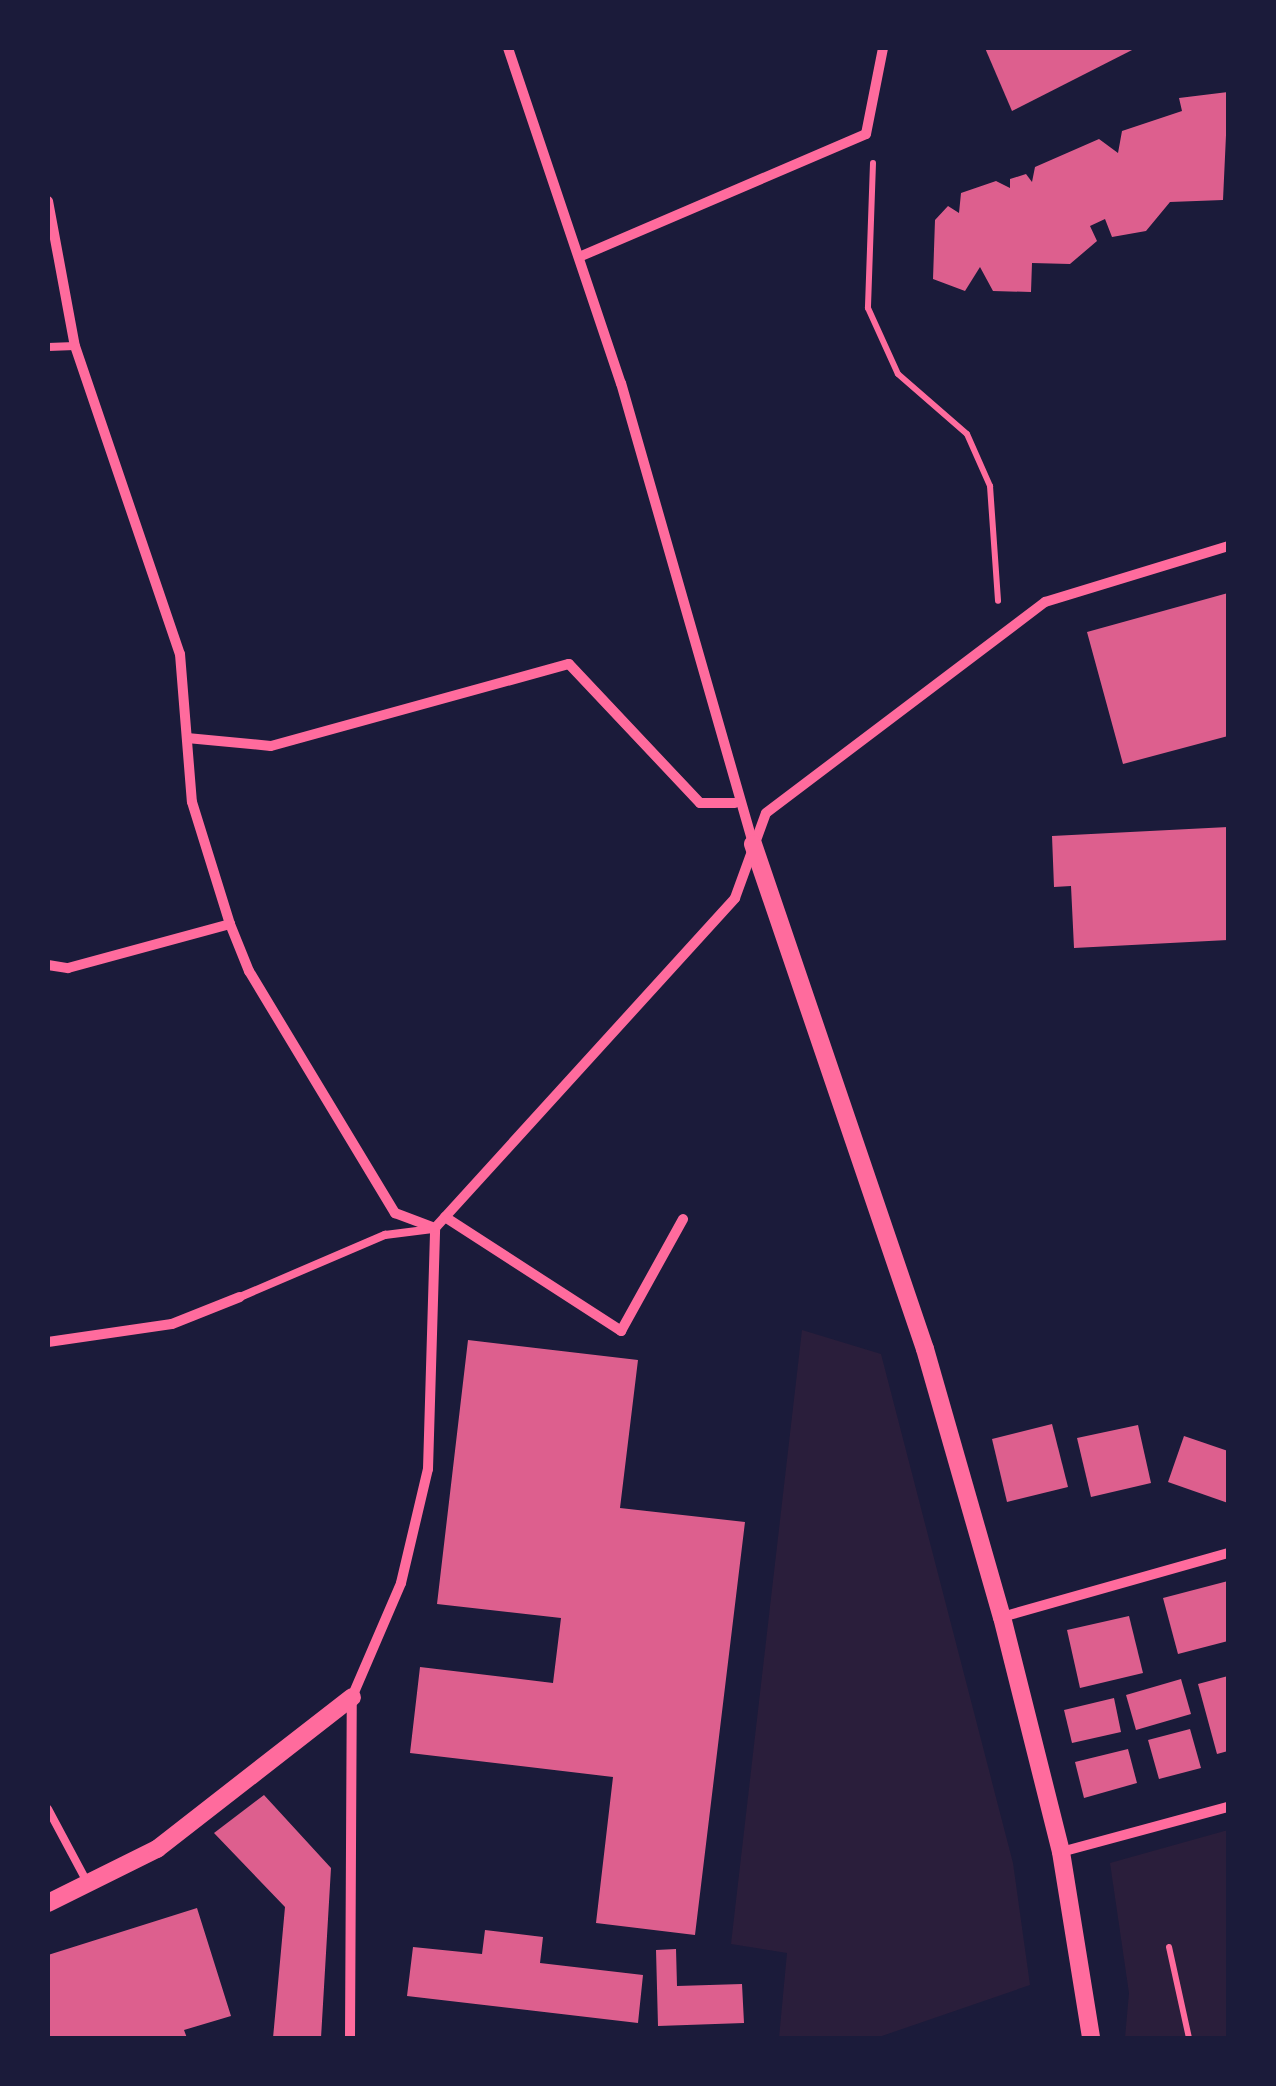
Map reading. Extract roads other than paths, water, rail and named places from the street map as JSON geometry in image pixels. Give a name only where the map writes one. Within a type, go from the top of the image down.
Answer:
[{"type":"street","points":[[508,48],[579,257],[735,802],[753,844],[925,1349],[1002,1617],[1061,1852],[1091,2038]]},
{"type":"street","points":[[579,257],[866,134],[883,48]]},
{"type":"street","points":[[48,201],[74,346],[180,654],[192,802],[230,924],[249,972],[395,1213],[436,1228]]},
{"type":"street","points":[[350,2038],[352,1697],[401,1583],[428,1468],[436,1228],[735,898],[766,813],[1000,632],[1045,602],[1228,546]]},
{"type":"street","points":[[187,738],[271,746],[569,664],[700,802],[735,802]]},
{"type":"street","points":[[48,965],[68,968],[230,924]]},
{"type":"street","points":[[446,1217],[621,1331],[683,1219]]},
{"type":"street","points":[[48,1342],[172,1324],[240,1297]]},
{"type":"street","points":[[1002,1617],[1228,1553]]},
{"type":"street","points":[[48,1902],[157,1849],[352,1697]]},
{"type":"street","points":[[1061,1852],[1228,1807]]},
{"type":"lane","points":[[48,348],[74,346]]},
{"type":"lane","points":[[240,1297],[385,1235],[436,1228]]},
{"type":"lane","points":[[48,1810],[88,1884]]}]
